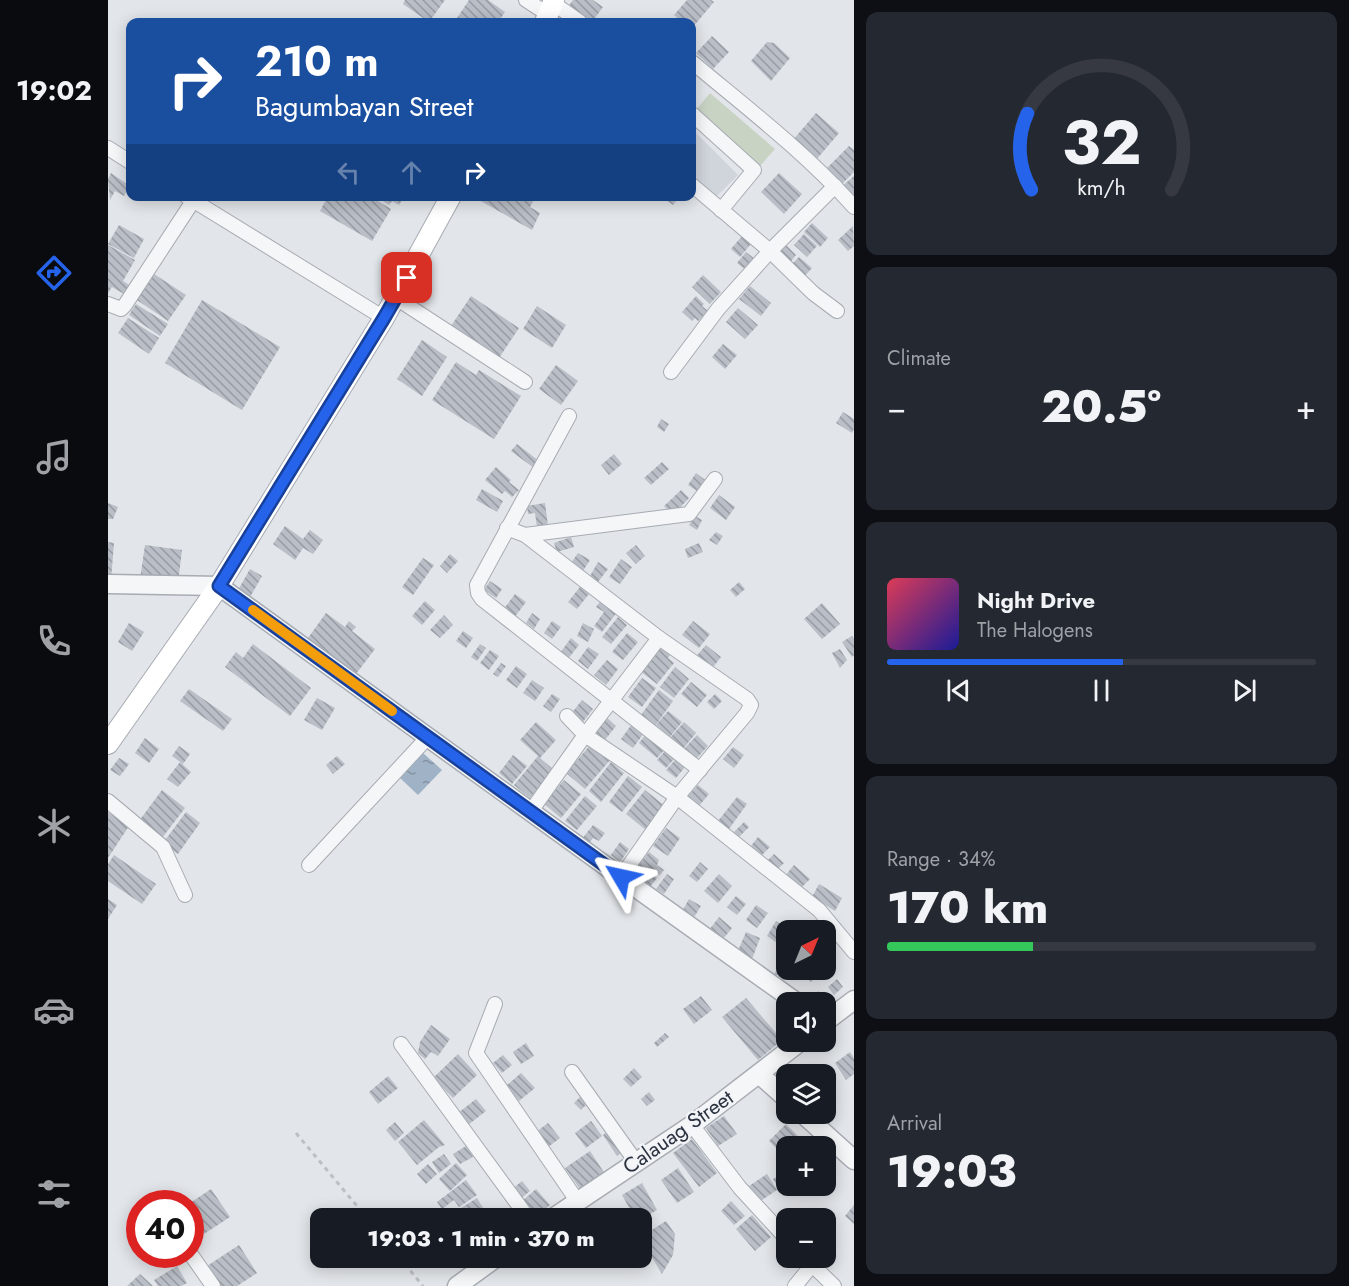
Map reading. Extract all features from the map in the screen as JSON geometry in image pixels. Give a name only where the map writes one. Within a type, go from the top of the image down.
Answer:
[{"type":"main road","points":[[108,744],[219,586],[251,535],[396,298],[448,201]]},
{"type":"street","points":[[526,0],[570,18]]},
{"type":"street","points":[[696,65],[781,136],[835,186],[854,207]]},
{"type":"street","points":[[696,118],[754,170],[721,210]]},
{"type":"street","points":[[108,148],[126,159]]},
{"type":"street","points":[[671,372],[718,309],[770,251],[835,186]]},
{"type":"street","points":[[696,188],[837,311]]},
{"type":"street","points":[[108,304],[121,309],[125,305],[188,201]]},
{"type":"street","points":[[192,201],[384,318]]},
{"type":"street","points":[[396,298],[525,382]]},
{"type":"street","points":[[569,416],[477,585],[478,593],[482,599],[700,770]]},
{"type":"street","points":[[525,535],[689,514],[715,479]]},
{"type":"street","points":[[507,528],[525,535],[659,638],[747,699],[751,705],[677,797],[621,877]]},
{"type":"street","points":[[108,584],[219,586],[782,992]]},
{"type":"street","points":[[531,811],[659,638]]},
{"type":"street","points":[[567,716],[585,735],[677,797],[819,910],[854,952]]},
{"type":"street","points":[[309,865],[428,737]]},
{"type":"street","points":[[108,801],[163,847],[185,895]]},
{"type":"street","points":[[836,1014],[854,1000]]},
{"type":"street","points":[[495,1004],[476,1053],[579,1202]]},
{"type":"street","points":[[401,1044],[521,1208]]},
{"type":"street","name":"Calauag Street","points":[[569,1208],[692,1125],[787,1052]]},
{"type":"street","points":[[572,1072],[636,1162]]},
{"type":"street","points":[[759,1074],[776,1089]]},
{"type":"street","points":[[814,1124],[854,1161]]},
{"type":"street","points":[[692,1125],[740,1188],[776,1227]]},
{"type":"street","points":[[200,1268],[213,1286]]},
{"type":"street","points":[[457,1286],[482,1268]]},
{"type":"street","points":[[795,1286],[804,1268]]},
{"type":"street","points":[[815,1268],[834,1286]]},
{"type":"path","points":[[296,1133],[359,1208]]},
{"type":"path","points":[[408,1268],[423,1286]]},
{"type":"shaded area","points":[[696,133],[738,175],[713,200],[696,185]]},
{"type":"green space","points":[[710,93],[775,149],[754,173],[696,119],[696,110]]},
{"type":"water","points":[[423,753],[442,770],[418,795],[400,778]]},
{"type":"building","points":[[405,0],[445,0],[432,18],[423,18],[403,4]]},
{"type":"building","points":[[469,0],[488,0],[505,12],[501,18],[457,18]]},
{"type":"building","points":[[573,0],[593,0],[603,7],[595,18],[581,18],[567,8]]},
{"type":"building","points":[[687,0],[714,2],[696,23],[696,18],[677,18],[674,15]]},
{"type":"building","points":[[712,36],[729,52],[713,69],[696,53]]},
{"type":"building","points":[[767,42],[774,43],[790,58],[771,81],[751,61]]},
{"type":"building","points":[[816,113],[839,133],[816,160],[793,140]]},
{"type":"building","points":[[849,146],[854,150],[854,172],[840,186],[824,171]]},
{"type":"building","points":[[111,173],[126,183],[124,196],[115,191],[110,200],[108,179]]},
{"type":"building","points":[[779,173],[802,194],[784,214],[761,192]]},
{"type":"building","points":[[854,176],[854,201],[841,187]]},
{"type":"building","points":[[325,201],[378,201],[391,209],[372,241],[320,211]]},
{"type":"building","points":[[481,201],[533,201],[530,207],[540,213],[532,230]]},
{"type":"building","points":[[812,223],[828,238],[820,247],[804,232]]},
{"type":"building","points":[[119,225],[144,239],[134,258],[108,244]]},
{"type":"building","points":[[853,226],[854,246],[848,251],[838,240]]},
{"type":"building","points":[[804,234],[817,246],[807,257],[794,245]]},
{"type":"building","points":[[742,236],[751,244],[740,257],[731,249]]},
{"type":"building","points":[[785,244],[796,255],[788,265],[776,255]]},
{"type":"building","points":[[108,245],[135,260],[123,281],[129,285],[124,294],[112,287],[108,293]]},
{"type":"building","points":[[746,252],[755,259],[746,270],[737,263]]},
{"type":"building","points":[[799,257],[812,268],[803,278],[790,266]]},
{"type":"building","points":[[154,274],[186,295],[168,321],[137,300]]},
{"type":"building","points":[[703,275],[721,292],[710,304],[692,287]]},
{"type":"building","points":[[750,286],[771,303],[761,316],[739,299]]},
{"type":"building","points":[[471,296],[519,328],[499,358],[451,326]]},
{"type":"building","points":[[696,296],[708,311],[698,321],[695,318],[692,321],[682,312]]},
{"type":"building","points":[[202,300],[280,347],[242,410],[165,363]]},
{"type":"building","points":[[136,304],[168,324],[160,336],[129,315]]},
{"type":"building","points":[[537,306],[566,325],[552,348],[523,329]]},
{"type":"building","points":[[738,308],[758,325],[745,339],[726,322]]},
{"type":"building","points":[[128,318],[159,338],[149,354],[118,333]]},
{"type":"building","points":[[422,340],[447,357],[422,396],[397,379]]},
{"type":"building","points":[[723,344],[737,355],[725,369],[712,357]]},
{"type":"building","points":[[456,362],[476,375],[479,370],[521,396],[494,439],[432,400]]},
{"type":"building","points":[[556,365],[578,381],[561,405],[539,389]]},
{"type":"building","points":[[843,412],[854,419],[852,433],[836,423]]},
{"type":"building","points":[[661,419],[669,424],[664,432],[657,427]]},
{"type":"building","points":[[517,444],[539,461],[534,468],[511,451]]},
{"type":"building","points":[[614,454],[622,464],[609,475],[601,465]]},
{"type":"building","points":[[662,462],[669,469],[651,485],[644,478]]},
{"type":"building","points":[[496,467],[519,490],[512,497],[505,491],[502,494],[485,480]]},
{"type":"building","points":[[696,473],[708,482],[700,493],[688,485]]},
{"type":"building","points":[[482,489],[503,501],[497,512],[476,500]]},
{"type":"building","points":[[681,490],[689,498],[673,515],[664,506]]},
{"type":"building","points":[[719,495],[735,507],[726,520],[710,508]]},
{"type":"building","points":[[108,503],[118,507],[113,519],[108,519]]},
{"type":"building","points":[[545,503],[548,526],[537,527],[535,513],[528,514],[527,506]]},
{"type":"building","points":[[695,516],[702,520],[697,530],[689,525]]},
{"type":"building","points":[[285,526],[303,539],[310,530],[323,540],[313,554],[303,548],[295,560],[273,544]]},
{"type":"building","points":[[716,532],[723,536],[717,545],[709,540]]},
{"type":"building","points":[[571,537],[574,547],[557,552],[554,543]]},
{"type":"building","points":[[108,542],[114,543],[111,580],[108,580]]},
{"type":"building","points":[[699,543],[703,552],[688,558],[685,549]]},
{"type":"building","points":[[145,545],[182,550],[178,583],[140,579]]},
{"type":"building","points":[[636,545],[645,556],[636,564],[626,553]]},
{"type":"building","points":[[578,553],[590,560],[581,574],[569,566]]},
{"type":"building","points":[[450,554],[458,561],[447,573],[440,566]]},
{"type":"building","points":[[423,558],[434,565],[413,595],[402,587]]},
{"type":"building","points":[[621,559],[632,567],[620,584],[609,577]]},
{"type":"building","points":[[598,562],[608,569],[598,582],[590,576]]},
{"type":"building","points":[[250,569],[262,576],[249,599],[237,592]]},
{"type":"building","points":[[490,581],[502,589],[496,598],[484,590]]},
{"type":"building","points":[[739,582],[745,589],[736,597],[730,590]]},
{"type":"building","points":[[580,587],[589,594],[577,609],[568,602]]},
{"type":"building","points":[[515,594],[526,602],[514,618],[503,610]]},
{"type":"building","points":[[602,599],[618,611],[602,632],[594,626],[604,612],[596,607]]},
{"type":"building","points":[[425,601],[435,610],[422,625],[412,616]]},
{"type":"building","points":[[822,603],[840,624],[822,639],[804,619]]},
{"type":"building","points":[[326,613],[345,627],[349,621],[356,627],[352,631],[375,649],[356,674],[348,668],[346,671],[327,657],[330,654],[308,638]]},
{"type":"building","points":[[532,613],[540,619],[534,629],[526,623]]},
{"type":"building","points":[[444,615],[453,625],[440,638],[430,630]]},
{"type":"building","points":[[618,617],[627,625],[611,644],[602,637]]},
{"type":"building","points":[[552,621],[561,627],[552,639],[544,633]]},
{"type":"building","points":[[693,621],[710,634],[699,648],[682,635]]},
{"type":"building","points":[[129,623],[144,632],[132,651],[118,642]]},
{"type":"building","points":[[583,623],[594,629],[588,642],[577,636]]},
{"type":"building","points":[[463,631],[473,638],[466,648],[456,641]]},
{"type":"building","points":[[627,633],[638,642],[623,660],[612,652]]},
{"type":"building","points":[[852,636],[854,655],[852,657],[842,642]]},
{"type":"building","points":[[571,638],[579,645],[568,659],[560,653]]},
{"type":"building","points":[[253,644],[311,688],[290,716],[225,667],[236,652],[243,658]]},
{"type":"building","points":[[480,644],[486,648],[477,661],[471,657]]},
{"type":"building","points":[[706,645],[721,657],[710,671],[694,659]]},
{"type":"building","points":[[659,646],[670,655],[668,658],[674,663],[657,684],[640,671]]},
{"type":"building","points":[[588,647],[599,654],[588,669],[578,661]]},
{"type":"building","points":[[840,649],[847,660],[840,668],[832,653]]},
{"type":"building","points":[[490,650],[499,656],[489,670],[480,663]]},
{"type":"building","points":[[607,660],[618,669],[606,685],[594,675]]},
{"type":"building","points":[[501,663],[506,666],[498,677],[493,674]]},
{"type":"building","points":[[516,666],[527,674],[517,688],[506,680]]},
{"type":"building","points":[[675,667],[689,679],[674,698],[660,687]]},
{"type":"building","points":[[642,678],[656,688],[642,707],[628,697]]},
{"type":"building","points":[[532,680],[544,688],[535,701],[523,693]]},
{"type":"building","points":[[691,682],[707,695],[697,707],[681,694]]},
{"type":"building","points":[[189,689],[232,719],[223,731],[180,701]]},
{"type":"building","points":[[659,690],[673,701],[655,726],[641,715]]},
{"type":"building","points":[[552,694],[560,699],[551,712],[543,706]]},
{"type":"building","points":[[715,694],[722,701],[714,709],[707,702]]},
{"type":"building","points":[[317,698],[335,708],[322,730],[304,720]]},
{"type":"building","points":[[582,700],[593,709],[582,723],[571,714]]},
{"type":"building","points":[[668,711],[682,722],[670,737],[656,725]]},
{"type":"building","points":[[605,716],[616,726],[605,740],[593,730]]},
{"type":"building","points":[[536,722],[556,740],[540,758],[553,769],[530,798],[514,785],[538,756],[520,740]]},
{"type":"building","points":[[684,722],[696,733],[683,749],[670,738]]},
{"type":"building","points":[[632,724],[644,733],[633,748],[621,739]]},
{"type":"building","points":[[647,733],[665,749],[657,758],[639,743]]},
{"type":"building","points":[[697,735],[708,746],[696,759],[684,749]]},
{"type":"building","points":[[145,738],[159,749],[149,763],[135,753]]},
{"type":"building","points":[[592,743],[611,759],[585,789],[566,773]]},
{"type":"building","points":[[179,746],[190,754],[183,764],[172,756]]},
{"type":"building","points":[[733,747],[744,755],[734,768],[723,759]]},
{"type":"building","points":[[666,750],[675,758],[666,768],[657,760]]},
{"type":"building","points":[[513,755],[527,766],[512,784],[499,773]]},
{"type":"building","points":[[337,756],[345,764],[333,774],[326,765]]},
{"type":"building","points":[[119,758],[129,764],[120,776],[110,770]]},
{"type":"building","points":[[676,759],[685,767],[676,778],[666,770]]},
{"type":"building","points":[[180,762],[191,772],[178,787],[167,779]]},
{"type":"building","points":[[611,762],[624,773],[601,802],[589,791]]},
{"type":"building","points":[[628,776],[642,787],[622,812],[609,802]]},
{"type":"building","points":[[564,780],[581,794],[561,818],[544,804]]},
{"type":"building","points":[[698,785],[709,794],[699,806],[688,796]]},
{"type":"building","points":[[162,790],[185,808],[162,838],[139,821]]},
{"type":"building","points":[[645,790],[665,806],[646,830],[626,814]]},
{"type":"building","points":[[585,796],[597,806],[577,830],[565,821]]},
{"type":"building","points":[[737,797],[747,804],[729,829],[718,821]]},
{"type":"building","points":[[108,812],[129,826],[108,858]]},
{"type":"building","points":[[186,812],[200,823],[178,854],[163,843]]},
{"type":"building","points":[[744,822],[749,827],[739,837],[734,832]]},
{"type":"building","points":[[593,825],[605,833],[599,841],[593,838],[588,845],[581,840]]},
{"type":"building","points":[[666,828],[680,838],[668,856],[653,846]]},
{"type":"building","points":[[758,837],[770,847],[762,855],[751,846]]},
{"type":"building","points":[[620,842],[629,849],[620,862],[611,855]]},
{"type":"building","points":[[649,852],[659,860],[657,865],[664,870],[660,875],[652,869],[650,873],[657,878],[647,891],[629,877]]},
{"type":"building","points":[[774,854],[784,863],[777,870],[767,861]]},
{"type":"building","points":[[114,855],[156,884],[142,904],[108,881],[108,864]]},
{"type":"building","points":[[700,862],[708,869],[697,882],[689,876]]},
{"type":"building","points":[[794,865],[810,879],[800,889],[785,876]]},
{"type":"building","points":[[667,874],[674,879],[664,894],[656,889]]},
{"type":"building","points":[[719,874],[732,886],[718,903],[704,891]]},
{"type":"building","points":[[819,884],[842,898],[835,911],[812,897]]},
{"type":"building","points":[[736,896],[746,904],[737,915],[727,907]]},
{"type":"building","points":[[108,899],[117,905],[108,919]]},
{"type":"building","points":[[689,899],[701,906],[691,922],[680,915]]},
{"type":"building","points":[[756,905],[768,913],[757,928],[746,920]]},
{"type":"building","points":[[719,917],[732,928],[719,944],[706,934]]},
{"type":"building","points":[[776,921],[776,942],[767,936]]},
{"type":"building","points":[[746,932],[760,938],[752,959],[737,953]]},
{"type":"building","points":[[836,980],[843,987],[836,993],[828,987]]},
{"type":"building","points":[[701,996],[712,1010],[694,1024],[683,1009]]},
{"type":"building","points":[[746,998],[776,1033],[776,1045],[758,1060],[722,1017]]},
{"type":"building","points":[[431,1025],[450,1039],[438,1056],[431,1052],[425,1059],[418,1053],[420,1042]]},
{"type":"building","points":[[665,1033],[669,1037],[657,1047],[654,1043]]},
{"type":"building","points":[[526,1043],[534,1056],[521,1064],[513,1052]]},
{"type":"building","points":[[850,1052],[854,1058],[854,1074],[846,1080],[835,1063]]},
{"type":"building","points":[[458,1054],[477,1075],[453,1098],[433,1078]]},
{"type":"building","points":[[503,1055],[512,1065],[502,1073],[493,1063]]},
{"type":"building","points":[[634,1068],[642,1077],[631,1087],[623,1079]]},
{"type":"building","points":[[521,1073],[535,1088],[519,1101],[506,1086]]},
{"type":"building","points":[[388,1076],[398,1088],[378,1104],[369,1092]]},
{"type":"building","points":[[649,1092],[655,1100],[647,1106],[641,1099]]},
{"type":"building","points":[[583,1094],[590,1101],[581,1110],[574,1103]]},
{"type":"building","points":[[476,1099],[486,1111],[468,1125],[458,1113]]},
{"type":"building","points":[[724,1116],[737,1134],[718,1146],[706,1128]]},
{"type":"building","points":[[424,1120],[445,1145],[439,1147],[417,1165],[398,1142]]},
{"type":"building","points":[[591,1121],[602,1136],[586,1148],[575,1133]]},
{"type":"building","points":[[395,1122],[404,1133],[395,1141],[386,1130]]},
{"type":"building","points":[[548,1123],[560,1138],[548,1147],[536,1132]]},
{"type":"building","points":[[786,1124],[798,1136],[776,1136],[776,1148],[769,1141]]},
{"type":"building","points":[[611,1129],[626,1150],[617,1156],[603,1135]]},
{"type":"building","points":[[692,1139],[717,1173],[699,1187],[673,1153]]},
{"type":"building","points":[[466,1146],[473,1157],[460,1164],[453,1154]]},
{"type":"building","points":[[590,1151],[605,1174],[591,1189],[588,1184],[580,1189],[565,1168]]},
{"type":"building","points":[[444,1154],[451,1164],[439,1173],[432,1162]]},
{"type":"building","points":[[456,1163],[467,1175],[450,1191],[439,1179]]},
{"type":"building","points":[[428,1164],[437,1174],[426,1184],[417,1174]]},
{"type":"building","points":[[678,1168],[694,1192],[677,1203],[661,1180]]},
{"type":"building","points":[[767,1174],[776,1191],[759,1202],[749,1186]]},
{"type":"building","points":[[466,1180],[477,1195],[459,1207],[454,1200],[443,1208],[437,1202]]},
{"type":"building","points":[[522,1181],[530,1191],[519,1200],[511,1190]]},
{"type":"building","points":[[642,1183],[657,1210],[652,1213],[652,1208],[629,1208],[622,1195]]},
{"type":"building","points":[[211,1189],[230,1217],[204,1234],[204,1194]]},
{"type":"building","points":[[536,1189],[550,1205],[547,1208],[526,1208],[521,1202]]},
{"type":"building","points":[[477,1198],[483,1208],[461,1208]]},
{"type":"building","points":[[731,1201],[745,1216],[734,1225],[721,1211]]},
{"type":"building","points":[[854,1205],[854,1224],[845,1216]]},
{"type":"building","points":[[752,1215],[771,1237],[755,1251],[736,1229]]},
{"type":"building","points":[[666,1221],[675,1234],[673,1255],[662,1274],[652,1258],[652,1230]]},
{"type":"building","points":[[239,1245],[257,1273],[237,1286],[220,1286],[207,1266]]},
{"type":"building","points":[[174,1268],[178,1268],[187,1283],[181,1286],[158,1286],[154,1280]]},
{"type":"building","points":[[140,1274],[153,1286],[127,1286]]},
{"type":"slow traffic","points":[[253,610],[392,711]]},
{"type":"route","points":[[407,278],[219,586],[621,877]]}]
